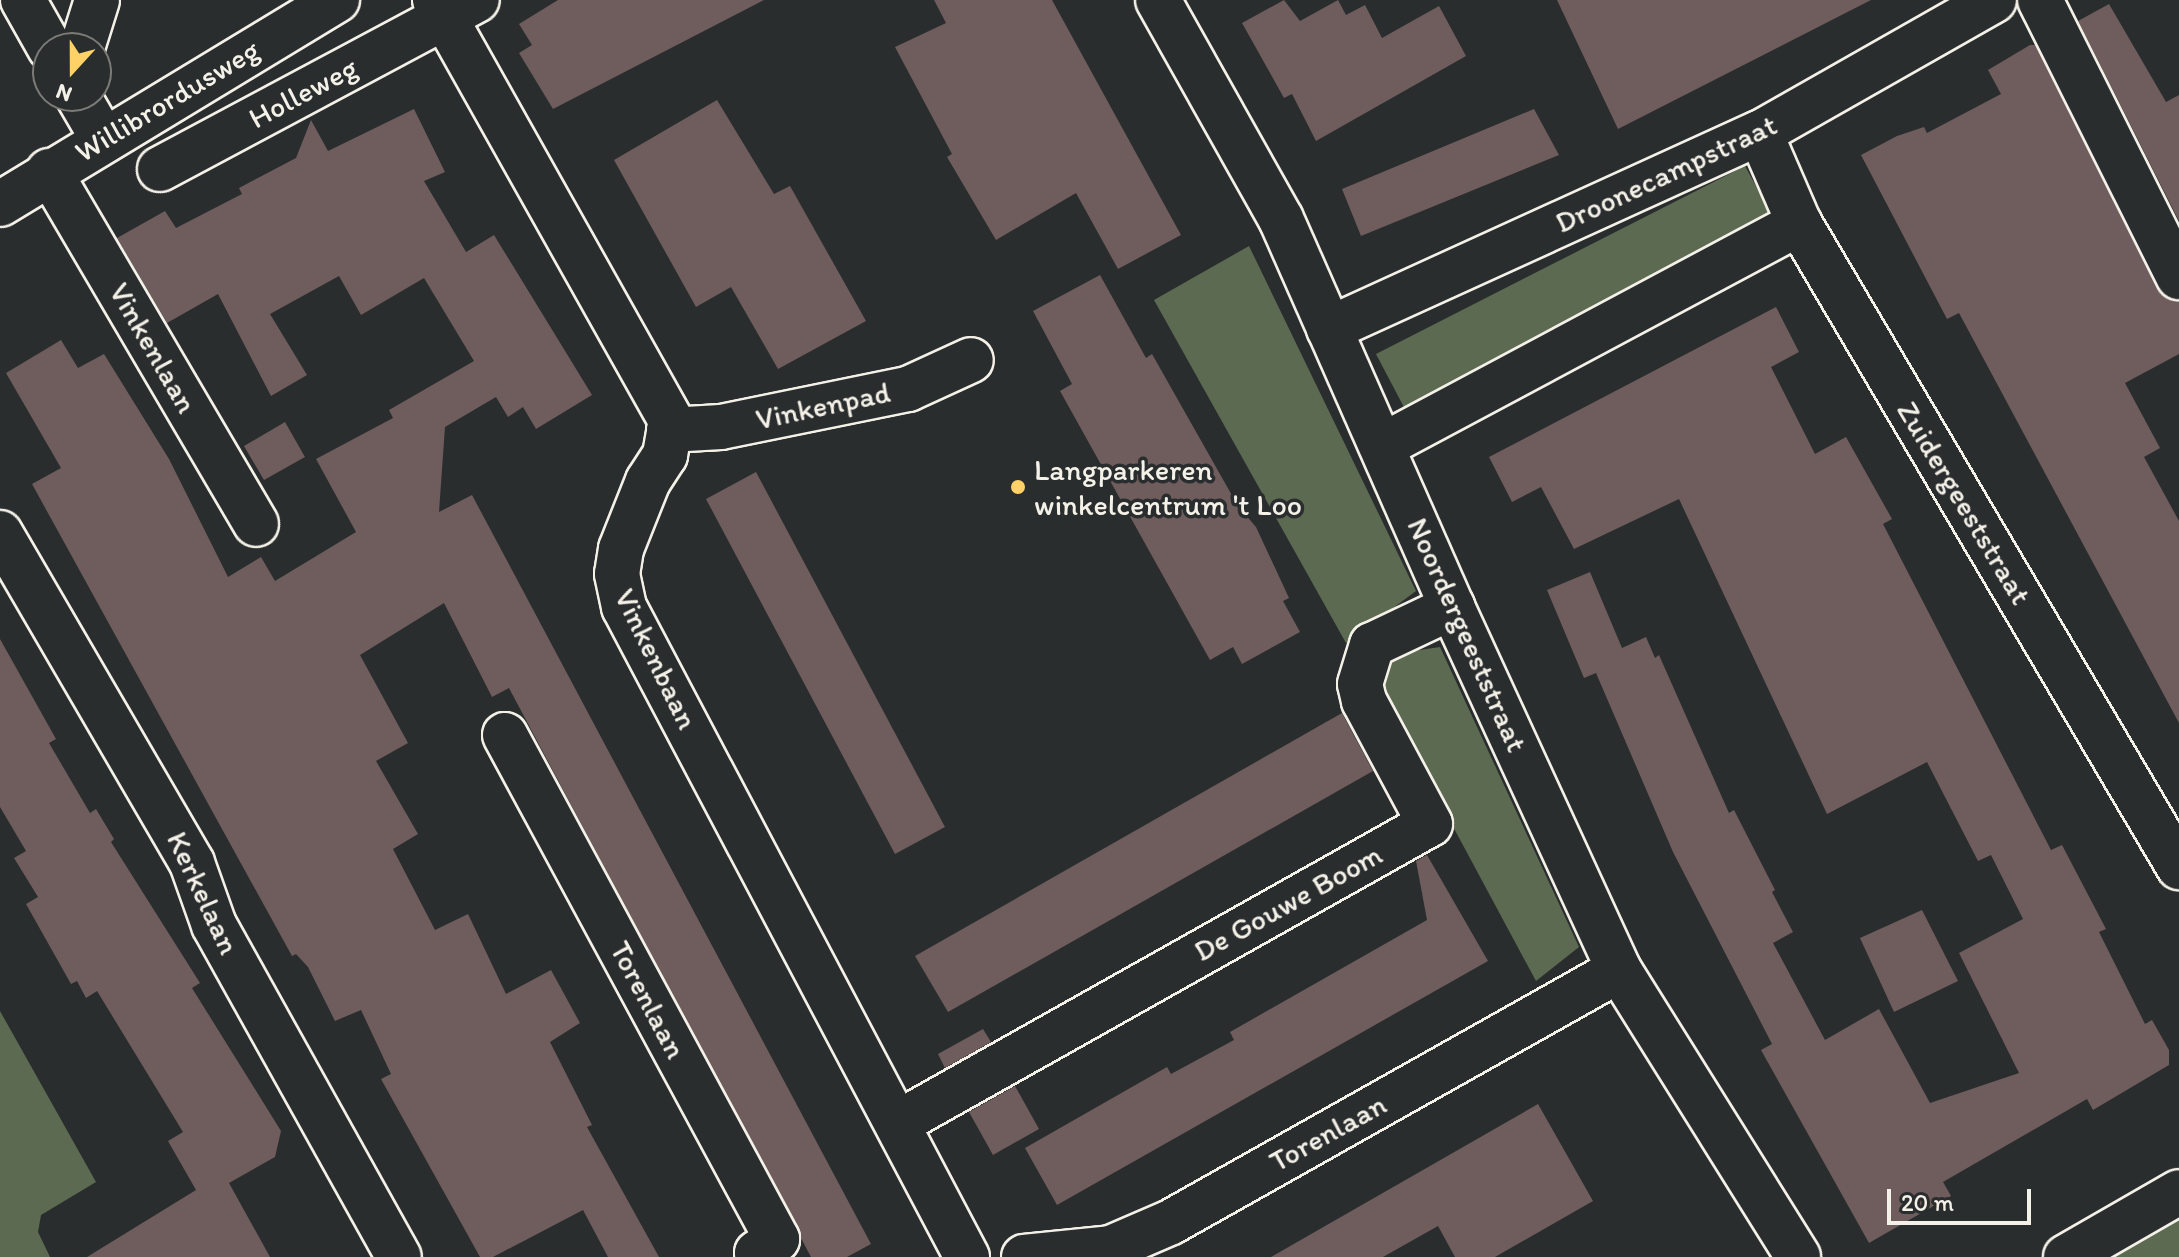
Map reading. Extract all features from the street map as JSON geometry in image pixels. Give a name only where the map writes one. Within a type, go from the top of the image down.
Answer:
[{"type":"street","points":[[23,0],[41,32]]},
{"type":"street","points":[[87,32],[97,0]]},
{"type":"street","name":"Willibrordusweg","points":[[0,204],[49,171],[337,0]]},
{"type":"street","name":"Noordergeeststraat","points":[[1158,0],[1281,219],[1384,445],[1452,607],[1619,970],[1798,1257]]},
{"type":"street","name":"Droonecampstraat","points":[[1329,329],[1760,133],[1994,0]]},
{"type":"street","points":[[2040,0],[2179,277]]},
{"type":"street","points":[[452,5],[667,409],[669,430]]},
{"type":"street","name":"Holleweg","points":[[160,169],[452,5]]},
{"type":"street","points":[[87,112],[103,139]]},
{"type":"street","name":"Zuidergeeststraat","points":[[1760,133],[1799,223],[2179,867]]},
{"type":"street","name":"Vinkenlaan","points":[[49,171],[256,524]]},
{"type":"street","points":[[1384,445],[1799,223]]},
{"type":"street","name":"Vinkenpad","points":[[669,430],[721,427],[908,389],[971,360]]},
{"type":"street","name":"Vinkenbaan","points":[[669,430],[665,455],[648,481],[621,549],[617,574],[624,607],[967,1257]]},
{"type":"street","name":"Kerkelaan","points":[[0,533],[192,863],[214,925],[399,1257]]},
{"type":"street","name":"De Gouwe Boom","points":[[898,1123],[1430,824],[1364,701],[1360,684],[1372,645],[1452,607]]},
{"type":"street","name":"Torenlaan","points":[[505,735],[777,1239],[757,1253],[760,1257]]},
{"type":"street","name":"Torenlaan","points":[[1024,1257],[1111,1248],[1171,1222],[1619,970]]},
{"type":"street","points":[[2066,1257],[2179,1192]]},
{"type":"green space","points":[[1745,166],[1775,221],[1407,413],[1376,354]]},
{"type":"green space","points":[[1249,246],[1416,591],[1346,643],[1154,300]]},
{"type":"green space","points":[[1440,647],[1579,947],[1536,981],[1378,687],[1379,664],[1406,652]]},
{"type":"green space","points":[[0,1011],[96,1182],[41,1215],[38,1232],[50,1257],[0,1257]]},
{"type":"green space","points":[[2179,1212],[2179,1257],[2098,1257]]},
{"type":"building","points":[[558,0],[764,0],[553,109],[519,53],[532,45],[519,24]]},
{"type":"building","points":[[934,0],[1052,0],[1181,235],[1118,269],[1076,193],[996,240],[947,157],[952,154],[895,47],[946,23]]},
{"type":"building","points":[[1284,0],[1300,21],[1338,0],[1346,15],[1365,5],[1382,38],[1439,6],[1466,56],[1316,141],[1292,94],[1284,98],[1242,23]]},
{"type":"building","points":[[1557,0],[1871,0],[1618,129]]},
{"type":"building","points":[[2109,4],[2166,102],[2179,95],[2179,221],[2078,21]]},
{"type":"building","points":[[2035,45],[2157,288],[2179,302],[2179,354],[2125,383],[2160,448],[2144,457],[2179,521],[2179,723],[1959,313],[1947,319],[1861,155],[1897,136],[1924,127],[1927,133],[2001,94],[1988,70]]},
{"type":"building","points":[[717,100],[774,194],[790,186],[866,321],[778,369],[731,287],[696,307],[614,160]]},
{"type":"building","points":[[414,109],[445,172],[424,181],[466,252],[494,235],[592,395],[536,429],[523,407],[508,417],[496,397],[445,427],[439,512],[472,495],[871,1244],[847,1257],[811,1257],[509,688],[492,697],[444,603],[360,655],[408,743],[376,761],[418,834],[393,849],[435,930],[468,914],[506,994],[551,970],[580,1023],[550,1042],[592,1125],[587,1127],[659,1257],[608,1257],[583,1210],[493,1257],[480,1257],[381,1079],[391,1074],[361,1010],[335,1021],[308,967],[296,954],[292,956],[32,484],[61,468],[6,373],[61,340],[78,368],[104,354],[169,459],[228,577],[261,557],[275,581],[356,532],[316,459],[393,418],[389,410],[474,361],[424,278],[361,315],[339,276],[270,314],[307,375],[271,396],[218,294],[167,323],[117,238],[165,211],[176,228],[242,194],[239,188],[296,158],[311,120],[328,151]]},
{"type":"building","points":[[1534,109],[1559,155],[1361,236],[1342,189]]},
{"type":"building","points":[[1100,275],[1146,358],[1152,354],[1238,506],[1256,527],[1289,598],[1283,601],[1300,632],[1242,664],[1233,647],[1210,660],[1060,391],[1072,384],[1033,311]]},
{"type":"building","points":[[1776,307],[1799,352],[1771,367],[1815,454],[1846,437],[1892,519],[1883,524],[2051,850],[2062,845],[2106,929],[2099,932],[2145,1024],[2152,1020],[2169,1050],[2169,1065],[2093,1110],[2087,1099],[1943,1182],[1951,1196],[1869,1243],[1761,1050],[1772,1044],[1673,852],[1596,673],[1584,678],[1547,590],[1590,572],[1622,648],[1646,637],[1655,658],[1659,655],[1729,813],[1734,810],[1775,890],[1772,892],[1793,932],[1773,943],[1825,1040],[1879,1009],[1930,1103],[2019,1073],[1959,953],[2023,919],[1991,855],[1978,861],[1927,762],[1827,814],[1679,499],[1574,549],[1541,487],[1512,502],[1489,457]]},
{"type":"building","points":[[285,422],[305,457],[264,480],[244,446]]},
{"type":"building","points":[[756,472],[945,827],[895,854],[706,499]]},
{"type":"building","points":[[0,639],[56,739],[49,743],[90,813],[96,809],[114,839],[111,842],[200,983],[192,988],[281,1131],[275,1157],[229,1183],[270,1257],[87,1257],[196,1190],[168,1141],[183,1132],[97,991],[86,998],[77,981],[71,984],[26,904],[38,897],[14,858],[26,851],[0,807]]},
{"type":"building","points":[[1342,713],[1373,771],[948,1012],[915,956]]},
{"type":"building","points":[[1427,855],[1488,961],[1057,1205],[1025,1148],[1167,1067],[1171,1074],[1234,1040],[1230,1032],[1427,920],[1416,861]]},
{"type":"building","points":[[1922,910],[1958,981],[1894,1012],[1860,938]]},
{"type":"building","points":[[983,1029],[991,1042],[945,1068],[938,1054]]},
{"type":"building","points":[[1015,1086],[1039,1129],[993,1155],[969,1112]]},
{"type":"building","points":[[1538,1104],[1593,1201],[1495,1257],[1455,1257],[1438,1226],[1383,1257],[1271,1257]]},
{"type":"place","name":"Langparkeren winkelcentrum 't Loo","points":[[1018,487]]}]
